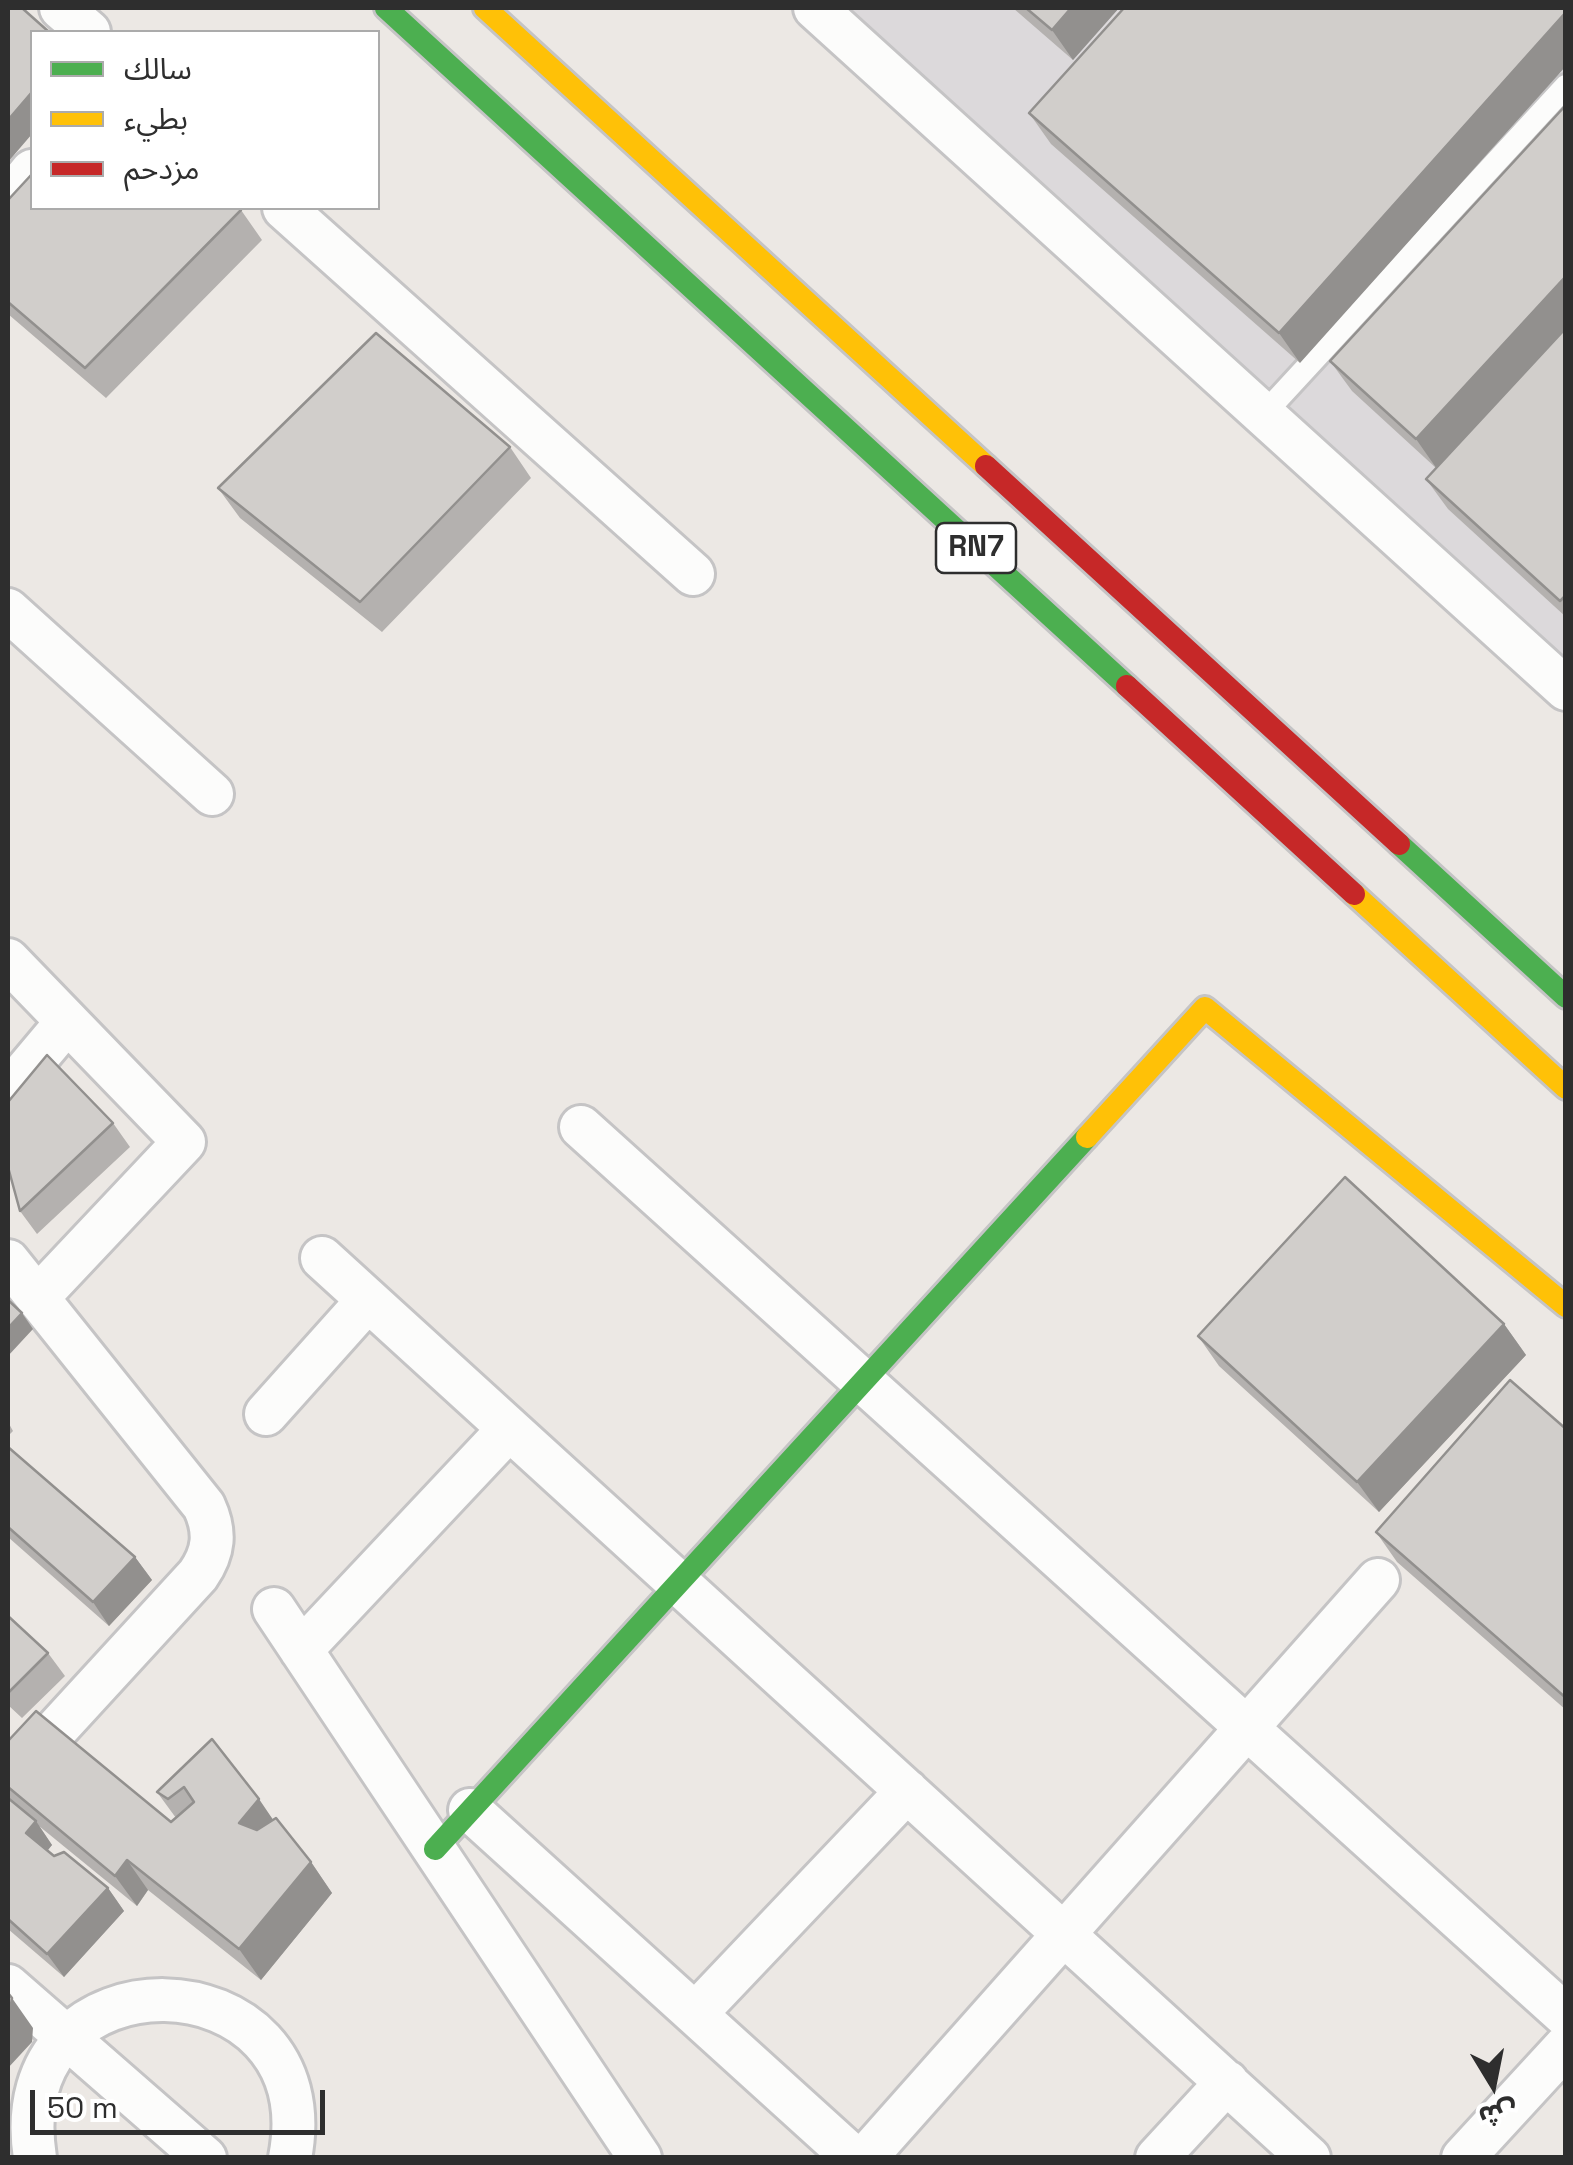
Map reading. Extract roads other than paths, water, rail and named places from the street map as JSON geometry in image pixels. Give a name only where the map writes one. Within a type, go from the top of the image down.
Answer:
[{"type":"main road","name":"RN7","points":[[386,8],[1566,1088]]},
{"type":"main road","name":"RN7","points":[[485,8],[1566,997]]},
{"type":"main road","points":[[434,1849],[1205,1008],[1566,1306]]},
{"type":"street","points":[[62,8],[87,30]]},
{"type":"street","points":[[814,8],[1261,417],[1566,689]]},
{"type":"street","points":[[8,200],[30,173]]},
{"type":"street","points":[[286,210],[693,574]]},
{"type":"street","points":[[8,610],[212,794]]},
{"type":"street","points":[[8,960],[184,1142],[37,1298]]},
{"type":"street","points":[[8,1092],[66,1022]]},
{"type":"street","points":[[580,1127],[1566,2016]]},
{"type":"street","points":[[322,1258],[1309,2158]]},
{"type":"street","points":[[8,1261],[204,1506],[213,1536],[206,1563],[198,1575],[8,1782]]},
{"type":"street","points":[[266,1414],[368,1300]]},
{"type":"street","points":[[302,1650],[509,1428]]},
{"type":"street","points":[[865,2158],[1378,1580]]},
{"type":"street","points":[[274,1609],[640,2158]]},
{"type":"street","points":[[697,2012],[906,1791]]},
{"type":"street","points":[[470,1810],[854,2158]]},
{"type":"street","points":[[8,1986],[205,2158]]},
{"type":"street","points":[[34,2158],[32,2108],[39,2083],[67,2038],[107,2009],[156,1997],[181,1998],[228,2015],[249,2029],[280,2068],[294,2116],[290,2158]]},
{"type":"street","points":[[1463,2158],[1566,2046]]},
{"type":"street","points":[[1158,2158],[1227,2082]]},
{"type":"lane","points":[[1261,417],[1566,86]]}]
